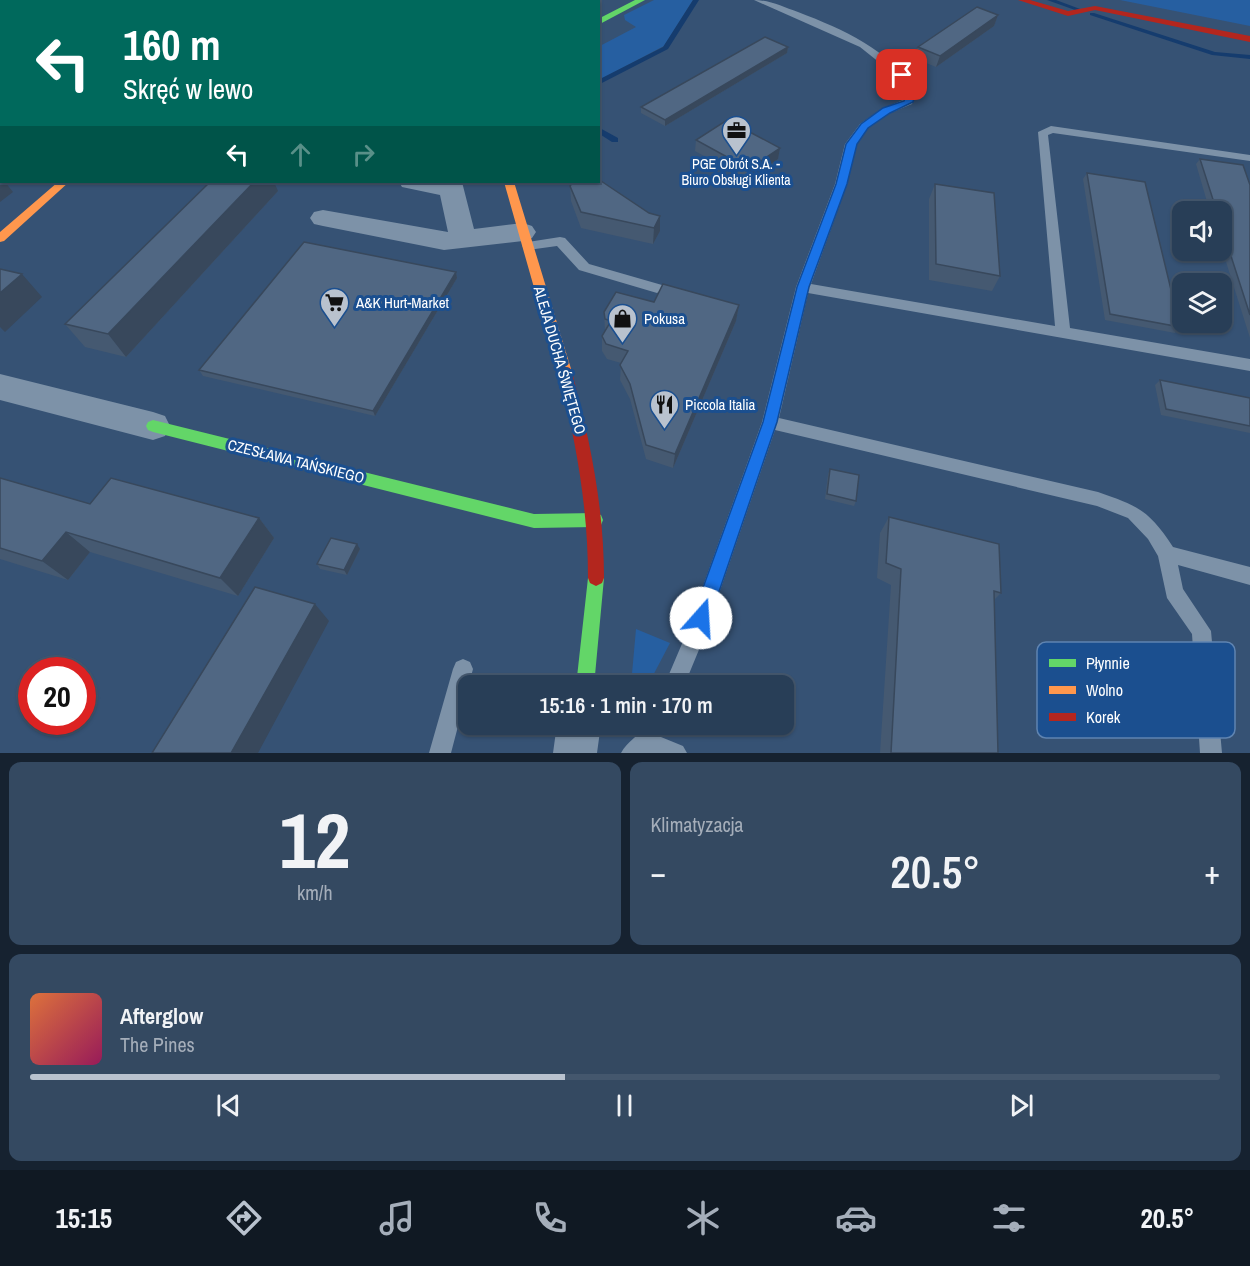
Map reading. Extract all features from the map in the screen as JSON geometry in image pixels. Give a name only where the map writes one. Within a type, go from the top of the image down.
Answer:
[{"type":"street","points":[[600,21],[621,5],[641,0]]},
{"type":"street","points":[[1022,0],[1068,14],[1091,4],[1250,39]]},
{"type":"street","points":[[0,238],[63,183]]},
{"type":"street","points":[[424,183],[451,185],[463,240]]},
{"type":"street","name":"ALEJA DUCHA ŚWIĘTEGO","points":[[509,183],[581,429],[595,520],[595,614],[587,675]]},
{"type":"street","points":[[323,218],[444,241],[525,239]]},
{"type":"street","name":"CZESŁAWA TAŃSKIEGO","points":[[0,387],[534,521],[595,520]]},
{"type":"street","points":[[575,753],[577,735]]},
{"type":"lane","points":[[679,675],[770,422],[803,287],[842,184],[851,144],[864,126],[886,111],[909,102],[912,91],[902,75],[870,47],[758,0]]},
{"type":"lane","points":[[1063,331],[1042,134],[1051,129],[1250,158]]},
{"type":"lane","points":[[525,239],[560,241],[584,267],[657,288]]},
{"type":"lane","points":[[803,287],[1250,365]]},
{"type":"lane","points":[[770,422],[1098,499],[1134,513],[1154,532],[1167,554],[1174,592],[1201,631],[1202,642]]},
{"type":"lane","points":[[1167,554],[1250,576]]},
{"type":"lane","points":[[440,753],[463,669]]},
{"type":"lane","points":[[1210,738],[1211,753]]},
{"type":"lane","points":[[645,740],[676,753]]},
{"type":"shaded area","points":[[654,0],[693,0],[664,46],[600,79],[600,46],[636,27],[625,20],[624,15]]},
{"type":"shaded area","points":[[1120,0],[1250,0],[1250,26]]},
{"type":"shaded area","points":[[636,629],[670,643],[653,675],[632,675]]},
{"type":"building","points":[[977,7],[998,15],[940,56],[918,47]]},
{"type":"building","points":[[765,37],[788,47],[665,120],[641,107]]},
{"type":"building","points":[[727,120],[780,148],[749,169],[696,140]]},
{"type":"building","points":[[1200,159],[1243,165],[1250,185],[1250,315],[1232,259],[1232,201],[1213,201]]},
{"type":"building","points":[[1087,173],[1145,182],[1172,294],[1172,326],[1110,314]]},
{"type":"building","points":[[600,180],[649,213],[660,216],[654,228],[581,212],[570,186],[572,183],[600,183]]},
{"type":"building","points":[[209,183],[253,183],[108,334],[65,324]]},
{"type":"building","points":[[935,184],[994,193],[1000,276],[936,264]]},
{"type":"building","name":"A&K Hurt-Market","points":[[304,242],[456,272],[373,411],[199,370]]},
{"type":"building","points":[[0,269],[22,274],[0,293]]},
{"type":"building","points":[[663,284],[739,305],[675,454],[646,445],[630,384],[620,365],[628,351],[606,344],[602,336],[611,321],[605,319],[604,312],[616,292],[654,302]]},
{"type":"building","points":[[1160,380],[1250,398],[1250,426],[1166,409]]},
{"type":"building","points":[[830,469],[859,475],[856,501],[827,494]]},
{"type":"building","points":[[0,478],[90,504],[111,478],[259,518],[220,578],[66,532],[42,561],[0,548]]},
{"type":"building","points":[[889,517],[999,544],[1001,593],[994,591],[998,753],[891,753],[901,569],[886,563]]},
{"type":"building","points":[[331,538],[357,544],[344,570],[317,564]]},
{"type":"building","points":[[255,587],[315,604],[231,753],[152,753]]},
{"type":"waterway","points":[[600,82],[666,48],[696,0]]},
{"type":"waterway","points":[[1050,0],[1077,9]]},
{"type":"waterway","points":[[1092,14],[1214,54],[1250,57]]},
{"type":"waterway","points":[[600,130],[615,140]]},
{"type":"traffic: fast","points":[[600,22],[641,0]]},
{"type":"traffic: fast","points":[[153,426],[534,521],[595,520]]},
{"type":"traffic: fast","points":[[586,675],[596,578]]},
{"type":"traffic: slow","points":[[0,238],[63,183]]},
{"type":"traffic: slow","points":[[509,183],[565,372]]},
{"type":"traffic: jam","points":[[1022,0],[1068,14],[1095,8],[1250,39]]},
{"type":"traffic: jam","points":[[565,372],[578,423],[592,500],[596,578]]},
{"type":"place","name":"PGE Obrót S.A. - Biuro Obsługi Klienta","points":[[736,156]]},
{"type":"place","name":"A&K Hurt-Market","points":[[335,328]]},
{"type":"place","name":"Pokusa","points":[[623,344]]},
{"type":"place","name":"Piccola Italia","points":[[664,430]]},
{"type":"route","points":[[701,618],[770,422],[803,287],[842,184],[851,144],[864,126],[886,111],[909,102],[912,91],[902,75]]}]
